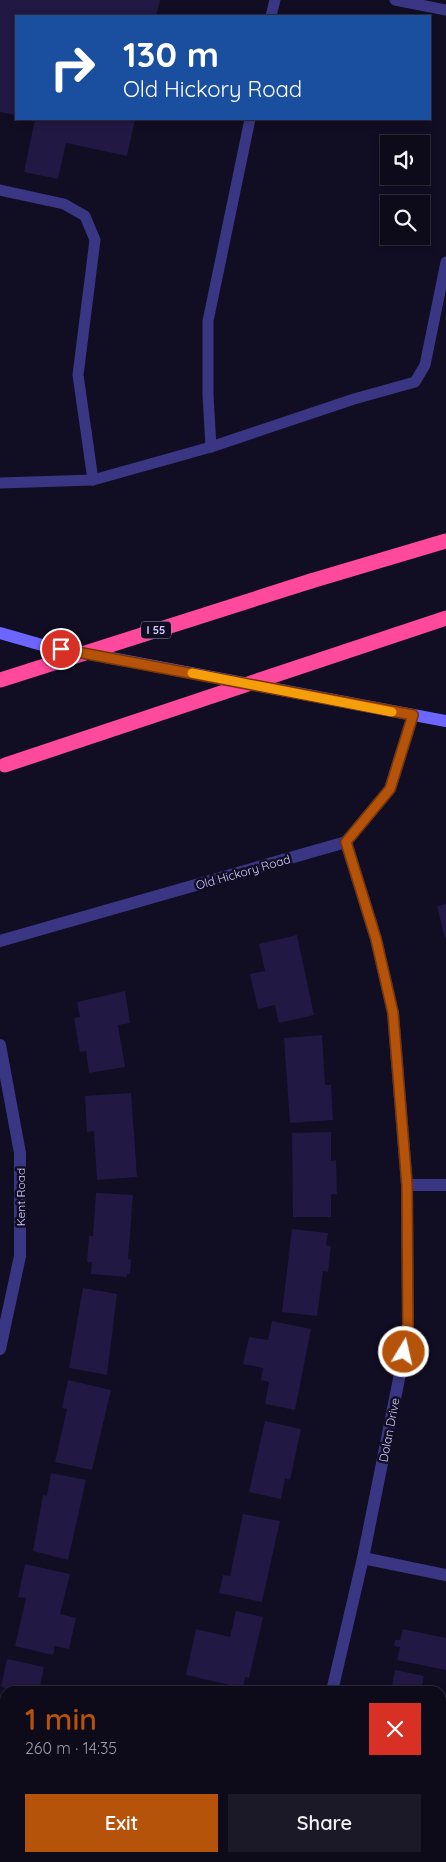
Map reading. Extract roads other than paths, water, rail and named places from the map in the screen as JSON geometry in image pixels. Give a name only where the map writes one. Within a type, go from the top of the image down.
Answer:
[{"type":"highway","name":"I 55","points":[[0,680],[311,581],[446,541]]},
{"type":"highway","points":[[2,766],[446,618]]},
{"type":"main road","points":[[0,633],[42,645],[446,721]]},
{"type":"street","points":[[346,842],[390,789],[413,715]]},
{"type":"street","name":"Old Hickory Road","points":[[0,940],[346,842]]},
{"type":"street","name":"Dolan Drive","points":[[333,1686],[363,1558],[408,1334],[407,1185],[393,1013],[376,939],[346,842]]},
{"type":"street","name":"Kent Road","points":[[0,1045],[20,1153],[20,1256],[0,1348]]},
{"type":"street","points":[[407,1185],[446,1185]]},
{"type":"street","points":[[363,1558],[446,1575]]},
{"type":"lane","points":[[271,15],[275,0]]},
{"type":"lane","points":[[395,0],[446,10]]},
{"type":"lane","points":[[211,447],[208,395],[208,321],[250,120]]},
{"type":"lane","points":[[0,190],[64,204],[85,216],[95,240],[78,375],[93,480]]},
{"type":"lane","points":[[0,483],[93,480],[211,447],[354,399],[415,382],[425,365],[446,262]]}]
